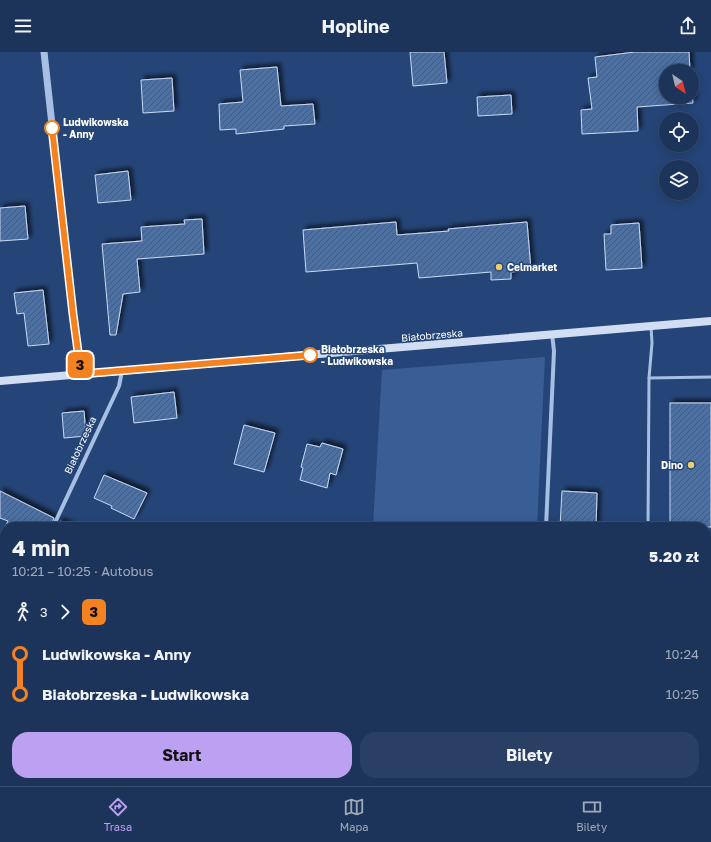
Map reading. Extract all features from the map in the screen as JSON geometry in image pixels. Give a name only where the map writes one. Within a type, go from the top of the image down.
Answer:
[{"type":"main road","name":"Białobrzeska","points":[[0,381],[711,321]]},
{"type":"street","points":[[44,52],[71,299],[81,374]]},
{"type":"street","points":[[546,522],[554,351],[552,334]]},
{"type":"street","name":"Białobrzeska","points":[[55,522],[119,386],[122,371]]},
{"type":"lane","points":[[648,522],[649,378],[652,343],[651,326]]},
{"type":"lane","points":[[649,378],[711,377]]},
{"type":"shaded area","points":[[545,357],[537,522],[373,522],[382,370]]},
{"type":"building","points":[[410,52],[444,52],[447,83],[413,86]]},
{"type":"building","points":[[635,52],[689,52],[690,64],[659,64],[659,104],[679,104],[637,107],[638,131],[582,134],[581,110],[592,109],[588,78],[597,77],[595,57]]},
{"type":"building","points":[[277,67],[281,106],[313,104],[315,124],[284,126],[284,129],[236,134],[236,129],[220,130],[219,104],[243,102],[240,70]]},
{"type":"building","points":[[172,78],[174,111],[143,113],[141,80]]},
{"type":"building","points":[[511,95],[512,114],[478,116],[477,97]]},
{"type":"building","points":[[128,171],[131,200],[98,203],[95,175]]},
{"type":"building","points":[[25,206],[28,239],[0,241],[0,208]]},
{"type":"building","points":[[202,219],[204,254],[137,259],[140,292],[123,294],[116,335],[110,335],[102,244],[142,241],[141,227],[185,224],[184,220]]},
{"type":"building","points":[[396,222],[397,235],[527,222],[531,270],[511,272],[511,279],[491,280],[491,272],[419,278],[417,263],[306,272],[303,230]]},
{"type":"building","points":[[639,223],[642,268],[606,270],[604,234],[611,234],[611,225]]},
{"type":"building","points":[[43,290],[49,344],[28,346],[24,313],[17,314],[14,293]]},
{"type":"building","points":[[174,392],[177,418],[134,423],[131,397]]},
{"type":"building","name":"Dino","points":[[670,403],[711,403],[711,522],[670,522]]},
{"type":"building","points":[[84,411],[86,436],[64,438],[62,413]]},
{"type":"building","points":[[244,425],[275,433],[264,472],[234,464]]},
{"type":"building","points":[[322,443],[343,449],[336,475],[330,473],[327,488],[300,480],[303,468],[301,467],[307,444],[320,447]]},
{"type":"building","points":[[104,475],[147,493],[134,519],[111,508],[112,506],[94,498]]},
{"type":"building","points":[[0,491],[54,518],[52,522],[8,522],[0,518]]},
{"type":"building","points":[[562,491],[597,493],[596,522],[560,522]]},
{"type":"bus line","name":"3","points":[[52,128],[81,374],[310,355]]},
{"type":"place","name":"Ludwikowska - Anny","points":[[52,128]]},
{"type":"place","name":"Celmarket","points":[[499,267]]},
{"type":"place","name":"Białobrzeska - Ludwikowska","points":[[310,355]]},
{"type":"place","name":"Dino","points":[[691,465]]}]
